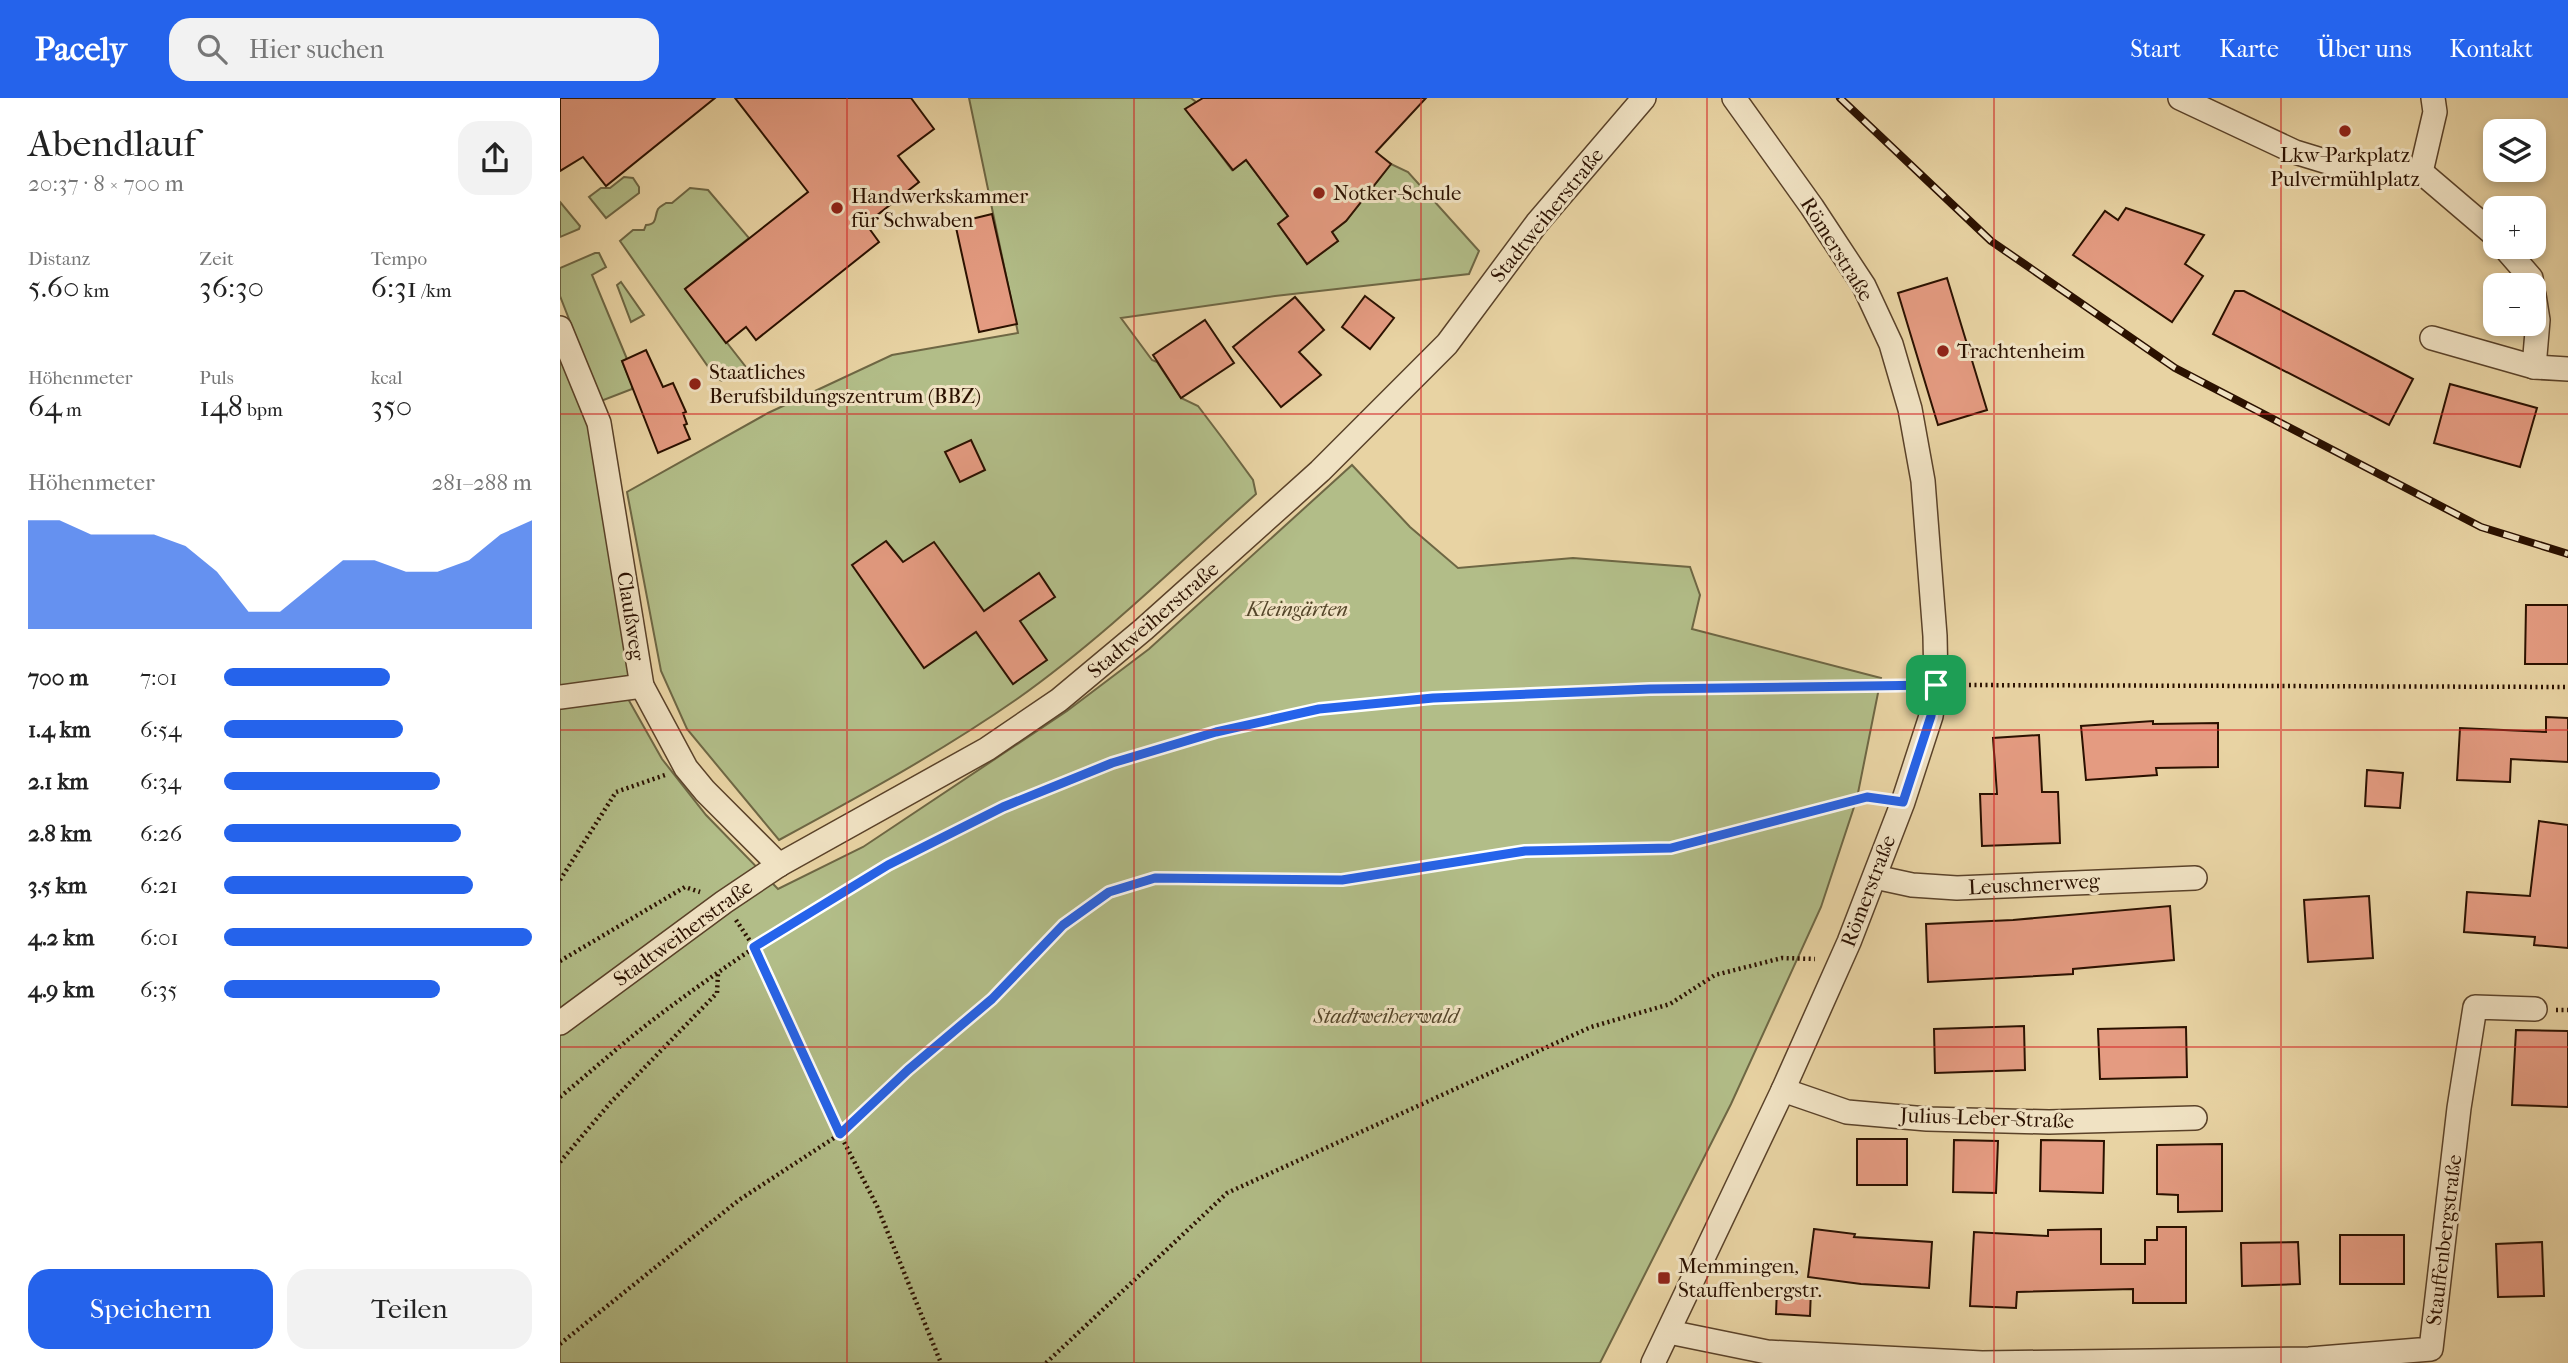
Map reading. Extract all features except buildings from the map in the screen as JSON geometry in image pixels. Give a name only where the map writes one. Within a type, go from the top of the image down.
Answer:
[{"type":"street","name":"Stadtweiherstraße","points":[[560,1023],[724,902],[779,865],[987,749],[1059,700],[1192,587],[1320,471],[1447,344],[1537,222],[1644,98]]},
{"type":"street","name":"Römerstraße","points":[[1653,1363],[1783,1090],[1849,942],[1903,802],[1931,716],[1936,685],[1936,636],[1923,481],[1910,410],[1891,344],[1864,286],[1734,98]]},
{"type":"street","points":[[2180,98],[2295,152],[2354,170],[2421,172],[2483,225]]},
{"type":"street","points":[[2421,172],[2435,112],[2433,98]]},
{"type":"street","points":[[2514,259],[2527,273]]},
{"type":"street","name":"Claußweg","points":[[560,328],[599,423],[642,686],[686,768],[779,865]]},
{"type":"street","points":[[2534,367],[2537,336]]},
{"type":"street","points":[[2432,338],[2534,367],[2568,369]]},
{"type":"street","points":[[560,697],[642,686]]},
{"type":"street","name":"Leuschnerweg","points":[[1875,877],[1912,885],[1957,888],[2195,878]]},
{"type":"street","name":"Stauffenbergstraße","points":[[1669,1332],[1768,1352],[1983,1363],[2247,1361],[2431,1356],[2459,1108],[2475,1007],[2535,1009]]},
{"type":"street","name":"Julius-Leber-Straße","points":[[1783,1090],[1846,1112],[1927,1119],[2049,1122],[2195,1118]]},
{"type":"path","points":[[560,1097],[660,1014],[754,947],[888,865],[1003,807],[1112,763],[1216,732],[1319,709],[1433,698],[1650,689],[1936,685],[2568,687]]},
{"type":"path","points":[[560,880],[616,792],[686,768]]},
{"type":"path","points":[[560,1344],[739,1200],[840,1134],[908,1070],[992,999],[1063,925],[1109,892],[1155,878],[1342,880],[1525,851],[1671,848],[1867,797],[1903,802]]},
{"type":"path","points":[[1046,1363],[1227,1193],[1591,1027],[1670,1004],[1715,975],[1782,958],[1820,959],[1849,942]]},
{"type":"path","points":[[754,947],[840,1134],[877,1206],[941,1363]]},
{"type":"path","points":[[560,1162],[611,1102],[717,993],[718,973]]},
{"type":"green space","points":[[969,98],[1191,98],[1196,102],[1186,109],[1232,170],[1246,160],[1288,216],[1278,224],[1307,264],[1338,241],[1332,232],[1346,221],[1391,164],[1408,172],[1479,251],[1469,274],[1275,296],[1121,318],[1152,360],[1157,362],[1181,398],[1198,406],[1253,480],[1256,494],[1110,626],[1049,676],[930,755],[779,840],[687,729],[661,671],[627,492],[768,413],[892,355],[1018,333]]},
{"type":"green space","points":[[624,177],[633,178],[639,187],[639,193],[606,218],[589,197],[601,188],[610,188]]},
{"type":"green space","points":[[690,188],[708,190],[749,238],[685,289],[749,371],[722,381],[716,378],[620,241],[633,230],[644,230],[646,225],[654,222],[660,207],[672,203]]},
{"type":"green space","points":[[560,202],[580,226],[579,229],[560,237]]},
{"type":"green space","points":[[599,253],[606,267],[592,275],[627,359],[622,361],[632,385],[632,389],[601,401],[560,296],[560,268]]},
{"type":"green space","points":[[621,282],[644,315],[631,322],[617,285]]},
{"type":"green space","name":"Stadtweiherwald","points":[[560,329],[599,423],[642,686],[623,690],[662,759],[706,815],[778,889],[863,847],[1067,711],[1149,649],[1352,465],[1410,527],[1458,568],[1573,558],[1690,567],[1700,595],[1692,629],[1881,678],[1857,798],[1821,907],[1731,1104],[1600,1363],[560,1363]]},
{"type":"railway","points":[[1840,98],[1991,241],[2175,368],[2481,527],[2568,554]]},
{"type":"place","name":"Lkw-Parkplatz Pulvermühlplatz","points":[[2345,131]]},
{"type":"place","name":"Notker-Schule","points":[[1319,193]]},
{"type":"place","name":"Handwerkskammer für Schwaben","points":[[837,208]]},
{"type":"place","name":"Trachtenheim","points":[[1943,351]]},
{"type":"place","name":"Staatliches Berufsbildungszentrum (BBZ)","points":[[695,384]]},
{"type":"place","name":"Memmingen, Stauffenbergstr.","points":[[1664,1278]]},
{"type":"route","points":[[1936,685],[1931,716],[1903,802],[1867,797],[1671,848],[1525,851],[1342,880],[1155,878],[1109,892],[1063,925],[992,999],[908,1070],[840,1134],[754,947],[888,865],[1003,807],[1112,763],[1216,732],[1319,709],[1433,698],[1650,689],[1936,685]]},
{"type":"park label","name":"Kleingärten","points":[[1297,609]]}]
